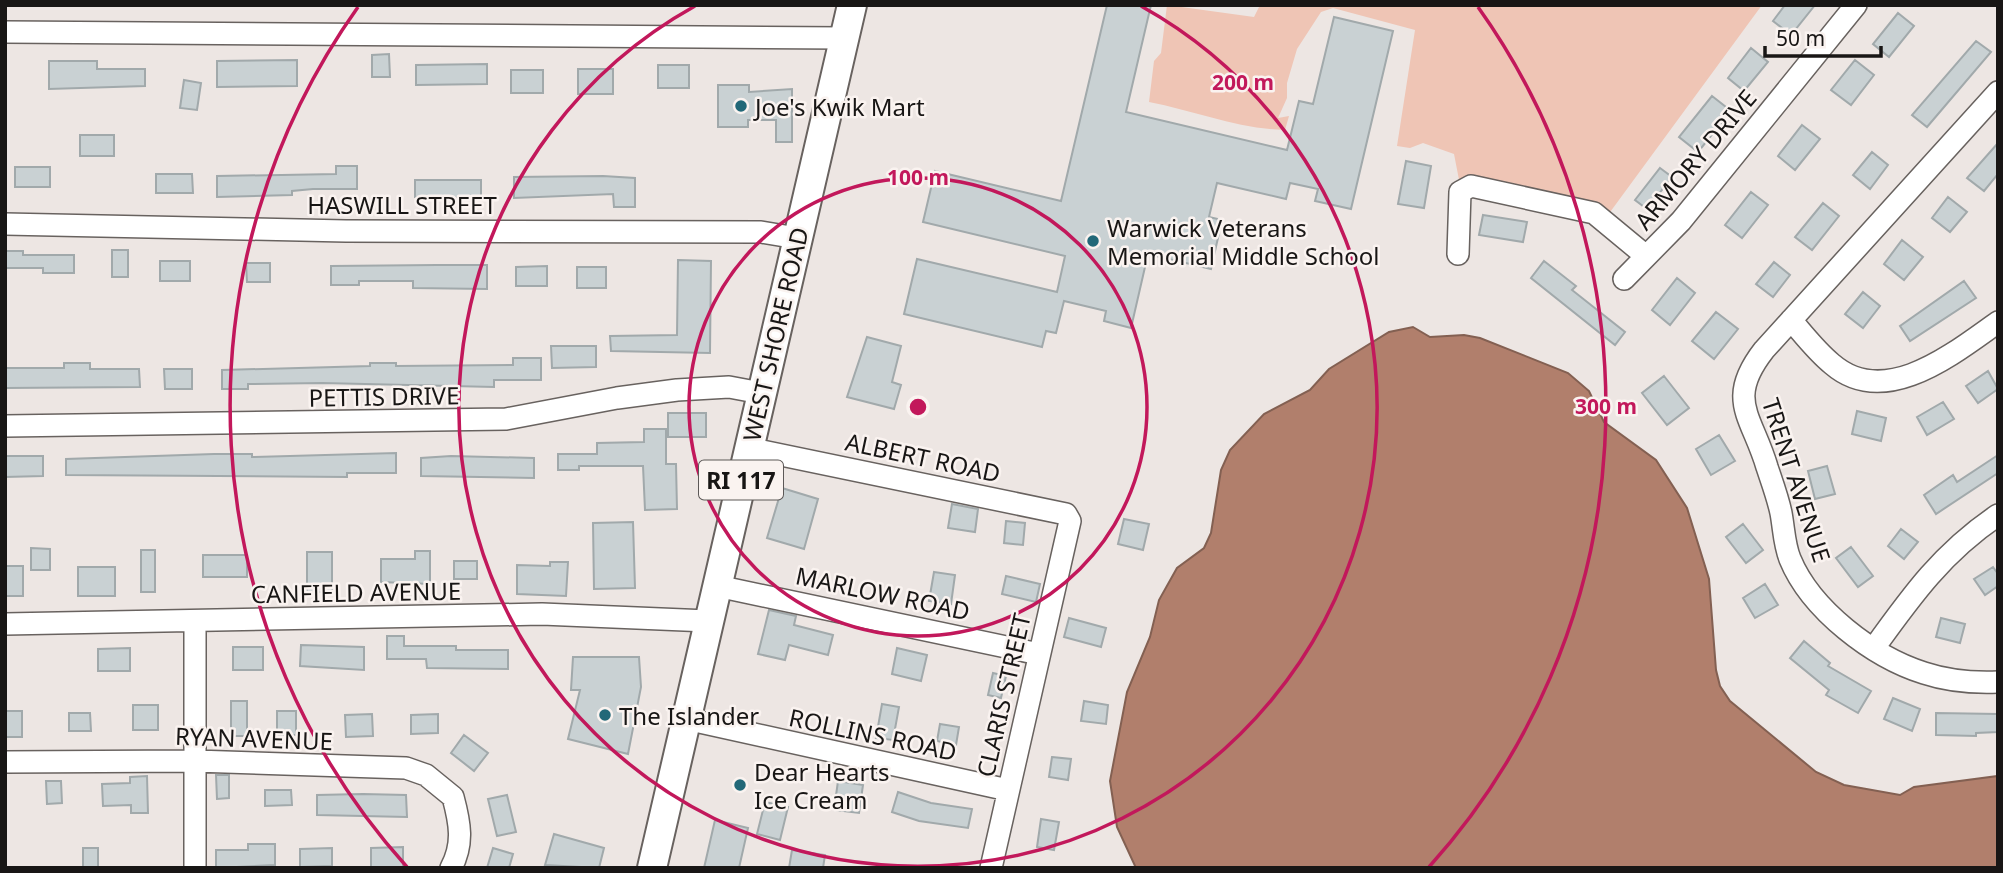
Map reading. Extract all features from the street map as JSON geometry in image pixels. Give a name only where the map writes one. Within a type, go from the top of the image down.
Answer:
[{"type":"main road","name":"WEST SHORE ROAD","points":[[652,868],[852,5]]},
{"type":"street","name":"ARMORY DRIVE","points":[[1624,279],[1681,221],[1856,5]]},
{"type":"street","points":[[5,32],[844,38]]},
{"type":"street","name":"TRENT AVENUE","points":[[1998,92],[1791,320],[1748,372],[1742,390],[1743,405],[1762,449],[1781,512],[1785,547],[1818,604],[1836,621],[1874,648],[1931,676],[1968,682],[1998,682]]},
{"type":"street","points":[[1458,254],[1460,192],[1471,186],[1594,213],[1646,256]]},
{"type":"street","name":"HASWILL STREET","points":[[5,224],[346,231],[745,231],[797,238]]},
{"type":"street","points":[[1791,320],[1833,366],[1856,378],[1886,381],[1915,374],[1998,322]]},
{"type":"street","name":"PETTIS DRIVE","points":[[5,426],[506,419],[677,390],[729,387],[761,393]]},
{"type":"street","name":"ALBERT ROAD","points":[[748,447],[1066,514],[1070,521],[1069,535]]},
{"type":"street","points":[[1874,648],[1910,596],[1934,568],[1958,545],[1998,515]]},
{"type":"street","name":"CLARIS STREET","points":[[990,868],[1069,535]]},
{"type":"street","name":"MARLOW ROAD","points":[[717,586],[1039,654]]},
{"type":"street","name":"CANFIELD AVENUE","points":[[5,624],[541,614],[708,621]]},
{"type":"street","points":[[195,622],[195,868]]},
{"type":"street","name":"ROLLINS ROAD","points":[[686,719],[1008,790]]},
{"type":"street","name":"RYAN AVENUE","points":[[5,762],[195,761],[406,768],[426,775],[453,797],[460,835],[459,852],[451,868]]},
{"type":"shaded area","points":[[1167,5],[1254,17],[1260,5],[1762,5],[1605,219],[1461,190],[1454,154],[1423,143],[1410,148],[1397,146],[1415,30],[1333,8],[1321,12],[1297,49],[1287,83],[1287,98],[1278,118],[1289,116],[1285,130],[1234,123],[1149,102],[1154,61],[1161,53]]},
{"type":"shaded area","points":[[1413,327],[1430,337],[1464,335],[1480,338],[1568,373],[1589,391],[1604,422],[1656,460],[1687,508],[1709,579],[1716,670],[1720,686],[1730,701],[1816,772],[1844,785],[1900,795],[1914,787],[1998,776],[1998,868],[1136,868],[1117,827],[1110,781],[1127,692],[1150,637],[1159,600],[1177,568],[1204,548],[1211,533],[1221,470],[1230,450],[1264,414],[1310,390],[1329,369],[1389,332]]},
{"type":"building","points":[[1107,5],[1151,5],[1126,112],[1287,150],[1299,101],[1313,104],[1334,17],[1393,31],[1351,209],[1315,201],[1318,189],[1290,183],[1286,199],[1217,183],[1209,217],[1222,220],[1211,269],[1148,254],[1131,328],[1104,321],[1106,311],[1064,301],[1056,333],[1046,331],[1042,347],[904,314],[917,259],[1057,292],[1065,256],[923,222],[935,171],[1061,201]]},
{"type":"building","points":[[1785,5],[1815,5],[1791,35],[1773,21]]},
{"type":"building","points":[[1898,13],[1914,26],[1889,57],[1873,44]]},
{"type":"building","points":[[1976,41],[1991,52],[1927,127],[1912,115]]},
{"type":"building","points":[[1751,48],[1768,62],[1744,91],[1728,78]]},
{"type":"building","points":[[389,54],[390,77],[372,77],[372,55]]},
{"type":"building","points":[[297,60],[297,86],[217,87],[217,61]]},
{"type":"building","points":[[1855,60],[1874,75],[1851,105],[1831,90]]},
{"type":"building","points":[[49,61],[97,61],[97,69],[145,69],[145,86],[49,89]]},
{"type":"building","points":[[487,64],[487,84],[416,85],[416,65]]},
{"type":"building","points":[[658,65],[689,65],[689,88],[658,88]]},
{"type":"building","points":[[578,69],[613,69],[613,94],[578,94]]},
{"type":"building","points":[[511,70],[543,70],[543,93],[511,93]]},
{"type":"building","points":[[184,80],[201,83],[197,110],[180,108]]},
{"type":"building","points":[[718,85],[749,85],[749,92],[792,89],[792,142],[776,142],[776,120],[748,120],[748,127],[718,127]]},
{"type":"building","points":[[1712,96],[1731,111],[1698,152],[1679,137]]},
{"type":"building","points":[[1802,125],[1820,139],[1795,170],[1778,156]]},
{"type":"building","points":[[80,135],[114,135],[114,156],[80,156]]},
{"type":"building","points":[[1998,143],[1998,174],[1984,191],[1967,178]]},
{"type":"building","points":[[1872,152],[1888,165],[1870,189],[1853,175]]},
{"type":"building","points":[[1406,161],[1431,166],[1424,208],[1398,204]]},
{"type":"building","points":[[336,166],[357,166],[357,189],[313,189],[292,191],[292,195],[217,197],[217,176],[336,174]]},
{"type":"building","points":[[15,167],[50,167],[50,187],[15,187]]},
{"type":"building","points":[[1660,168],[1672,177],[1647,209],[1635,200]]},
{"type":"building","points":[[156,174],[192,174],[193,193],[156,193]]},
{"type":"building","points":[[514,177],[635,178],[635,207],[614,207],[613,194],[514,198]]},
{"type":"building","points":[[415,180],[481,180],[481,198],[415,197]]},
{"type":"building","points":[[1751,192],[1768,205],[1742,238],[1725,225]]},
{"type":"building","points":[[1948,197],[1967,212],[1950,232],[1932,218]]},
{"type":"building","points":[[1823,203],[1839,216],[1812,250],[1795,237]]},
{"type":"building","points":[[1483,215],[1527,222],[1523,242],[1479,235]]},
{"type":"building","points":[[1902,240],[1923,257],[1904,280],[1884,264]]},
{"type":"building","points":[[112,250],[128,250],[128,277],[112,277]]},
{"type":"building","points":[[5,251],[23,251],[23,255],[74,255],[74,273],[43,273],[43,268],[5,268]]},
{"type":"building","points":[[678,260],[711,261],[710,353],[611,351],[610,336],[677,335]]},
{"type":"building","points":[[160,261],[190,261],[190,281],[160,281]]},
{"type":"building","points":[[1544,261],[1576,286],[1572,290],[1625,332],[1615,345],[1531,278]]},
{"type":"building","points":[[1774,262],[1790,275],[1773,297],[1756,284]]},
{"type":"building","points":[[246,263],[270,263],[270,282],[247,282]]},
{"type":"building","points":[[487,265],[487,289],[413,288],[413,281],[359,281],[359,285],[331,285],[331,266]]},
{"type":"building","points":[[547,266],[547,286],[516,286],[516,267]]},
{"type":"building","points":[[577,267],[606,267],[606,288],[577,288]]},
{"type":"building","points":[[1677,278],[1695,293],[1670,325],[1652,310]]},
{"type":"building","points":[[1964,281],[1976,298],[1910,341],[1900,326]]},
{"type":"building","points":[[1863,292],[1880,306],[1863,328],[1845,314]]},
{"type":"building","points":[[1716,312],[1738,329],[1714,359],[1692,341]]},
{"type":"building","points":[[867,337],[901,346],[892,382],[901,385],[894,409],[847,397]]},
{"type":"building","points":[[551,346],[596,346],[596,367],[552,368]]},
{"type":"building","points":[[513,358],[541,358],[541,380],[494,380],[494,387],[322,383],[248,384],[248,389],[222,389],[222,370],[370,366],[370,363],[396,363],[396,366],[513,365]]},
{"type":"building","points":[[64,363],[90,363],[90,369],[139,369],[140,387],[5,388],[5,368],[64,368]]},
{"type":"building","points":[[164,369],[192,369],[192,389],[165,389]]},
{"type":"building","points":[[1988,371],[1998,389],[1978,403],[1966,386]]},
{"type":"building","points":[[1664,376],[1689,408],[1667,425],[1642,393]]},
{"type":"building","points":[[1943,402],[1954,419],[1927,435],[1917,417]]},
{"type":"building","points":[[1857,411],[1886,418],[1881,441],[1852,434]]},
{"type":"building","points":[[668,413],[706,413],[706,437],[668,437]]},
{"type":"building","points":[[644,429],[666,429],[666,464],[676,464],[677,509],[645,510],[643,466],[579,466],[579,470],[558,470],[558,454],[597,454],[597,443],[644,442]]},
{"type":"building","points":[[1719,435],[1735,461],[1711,475],[1696,449]]},
{"type":"building","points":[[396,453],[396,473],[347,473],[347,477],[66,475],[66,459],[214,454],[252,454],[252,457]]},
{"type":"building","points":[[1998,455],[1998,473],[1936,514],[1924,495],[1953,475],[1957,482]]},
{"type":"building","points":[[5,456],[43,456],[43,476],[5,477]]},
{"type":"building","points":[[421,458],[534,458],[534,478],[421,476]]},
{"type":"building","points":[[1827,466],[1835,494],[1815,499],[1808,471]]},
{"type":"building","points":[[782,488],[818,499],[804,549],[767,538]]},
{"type":"building","points":[[952,504],[978,509],[975,532],[948,528]]},
{"type":"building","points":[[1124,519],[1149,524],[1143,550],[1118,544]]},
{"type":"building","points":[[1006,521],[1025,523],[1023,545],[1004,543]]},
{"type":"building","points":[[633,522],[635,588],[594,589],[593,523]]},
{"type":"building","points":[[1743,524],[1763,550],[1746,563],[1726,537]]},
{"type":"building","points":[[1901,529],[1918,542],[1904,559],[1888,546]]},
{"type":"building","points":[[1851,547],[1873,576],[1858,587],[1836,558]]},
{"type":"building","points":[[31,548],[50,549],[50,570],[31,570]]},
{"type":"building","points":[[141,550],[155,550],[155,592],[141,592]]},
{"type":"building","points":[[415,551],[430,551],[430,584],[381,582],[381,559],[415,559]]},
{"type":"building","points":[[307,552],[332,552],[332,592],[307,592]]},
{"type":"building","points":[[203,555],[247,555],[247,577],[203,577]]},
{"type":"building","points":[[454,561],[477,561],[477,579],[454,579]]},
{"type":"building","points":[[550,562],[568,562],[566,596],[517,594],[517,565],[550,566]]},
{"type":"building","points":[[5,566],[23,566],[23,596],[5,596]]},
{"type":"building","points":[[78,567],[115,567],[115,596],[78,596]]},
{"type":"building","points":[[1993,567],[1998,574],[1998,586],[1985,595],[1974,579]]},
{"type":"building","points":[[934,572],[955,575],[951,604],[929,601]]},
{"type":"building","points":[[1006,576],[1040,584],[1036,602],[1002,594]]},
{"type":"building","points":[[1765,584],[1778,605],[1755,618],[1743,598]]},
{"type":"building","points":[[769,610],[796,616],[794,625],[833,635],[828,655],[789,645],[785,660],[758,654]]},
{"type":"building","points":[[1069,618],[1106,628],[1101,647],[1064,637]]},
{"type":"building","points":[[1941,618],[1965,624],[1960,643],[1936,637]]},
{"type":"building","points":[[387,636],[404,636],[404,646],[508,650],[508,669],[427,668],[426,659],[387,659]]},
{"type":"building","points":[[1804,641],[1830,663],[1828,666],[1871,691],[1858,713],[1826,695],[1829,690],[1790,658]]},
{"type":"building","points":[[301,645],[364,647],[364,670],[300,666]]},
{"type":"building","points":[[233,647],[263,647],[263,670],[233,670]]},
{"type":"building","points":[[130,648],[130,671],[98,671],[98,649]]},
{"type":"building","points":[[897,648],[927,655],[921,681],[892,674]]},
{"type":"building","name":"The Islander","points":[[573,657],[639,657],[641,687],[628,754],[568,739],[580,690],[571,690]]},
{"type":"building","points":[[993,673],[1006,676],[1001,698],[988,695]]},
{"type":"building","points":[[1893,698],[1920,709],[1912,731],[1884,719]]},
{"type":"building","points":[[231,701],[247,701],[247,736],[231,736]]},
{"type":"building","points":[[1084,701],[1108,705],[1106,724],[1081,721]]},
{"type":"building","points":[[882,704],[899,707],[893,740],[876,738]]},
{"type":"building","points":[[133,705],[158,705],[158,730],[133,730]]},
{"type":"building","points":[[5,711],[22,711],[22,737],[5,737]]},
{"type":"building","points":[[277,711],[296,711],[296,735],[277,735]]},
{"type":"building","points":[[69,713],[90,713],[91,731],[69,731]]},
{"type":"building","points":[[1936,713],[1998,714],[1998,732],[1976,733],[1976,736],[1936,735]]},
{"type":"building","points":[[372,714],[373,736],[346,737],[345,715]]},
{"type":"building","points":[[438,714],[438,733],[411,734],[411,715]]},
{"type":"building","points":[[940,724],[959,727],[956,745],[937,741]]},
{"type":"building","points":[[464,735],[488,753],[474,771],[451,753]]},
{"type":"building","points":[[1052,757],[1071,759],[1068,780],[1049,777]]},
{"type":"building","points":[[216,775],[229,775],[229,798],[217,799]]},
{"type":"building","points":[[147,776],[148,813],[131,813],[131,805],[103,806],[102,784],[130,783],[130,777]]},
{"type":"building","points":[[46,781],[61,781],[62,803],[47,804]]},
{"type":"building","points":[[838,781],[863,785],[859,813],[834,810]]},
{"type":"building","points":[[265,790],[291,790],[292,805],[265,806]]},
{"type":"building","points":[[898,792],[931,803],[972,809],[968,828],[919,821],[892,812]]},
{"type":"building","points":[[317,795],[406,795],[407,817],[317,815]]},
{"type":"building","points":[[507,795],[516,832],[497,836],[488,799]]},
{"type":"building","points":[[765,802],[788,807],[780,840],[757,834]]},
{"type":"building","points":[[1041,819],[1059,822],[1054,850],[1037,847]]},
{"type":"building","points":[[715,820],[748,828],[739,868],[704,868]]},
{"type":"building","points":[[554,834],[604,848],[599,868],[545,865]]},
{"type":"building","points":[[248,844],[275,844],[275,865],[216,868],[216,850],[248,850]]},
{"type":"building","points":[[403,847],[403,868],[371,868],[371,848]]},
{"type":"building","points":[[83,848],[98,848],[98,868],[83,868]]},
{"type":"building","points":[[332,848],[332,866],[300,867],[300,849]]},
{"type":"building","points":[[493,848],[513,854],[509,868],[487,868]]},
{"type":"building","points":[[792,850],[825,855],[823,868],[789,868]]},
{"type":"place","name":"Joe's Kwik Mart","points":[[741,106]]},
{"type":"place","name":"Warwick Veterans Memorial Middle School","points":[[1093,241]]},
{"type":"place","name":"The Islander","points":[[605,715]]},
{"type":"place","name":"Dear Hearts Ice Cream","points":[[740,785]]}]
